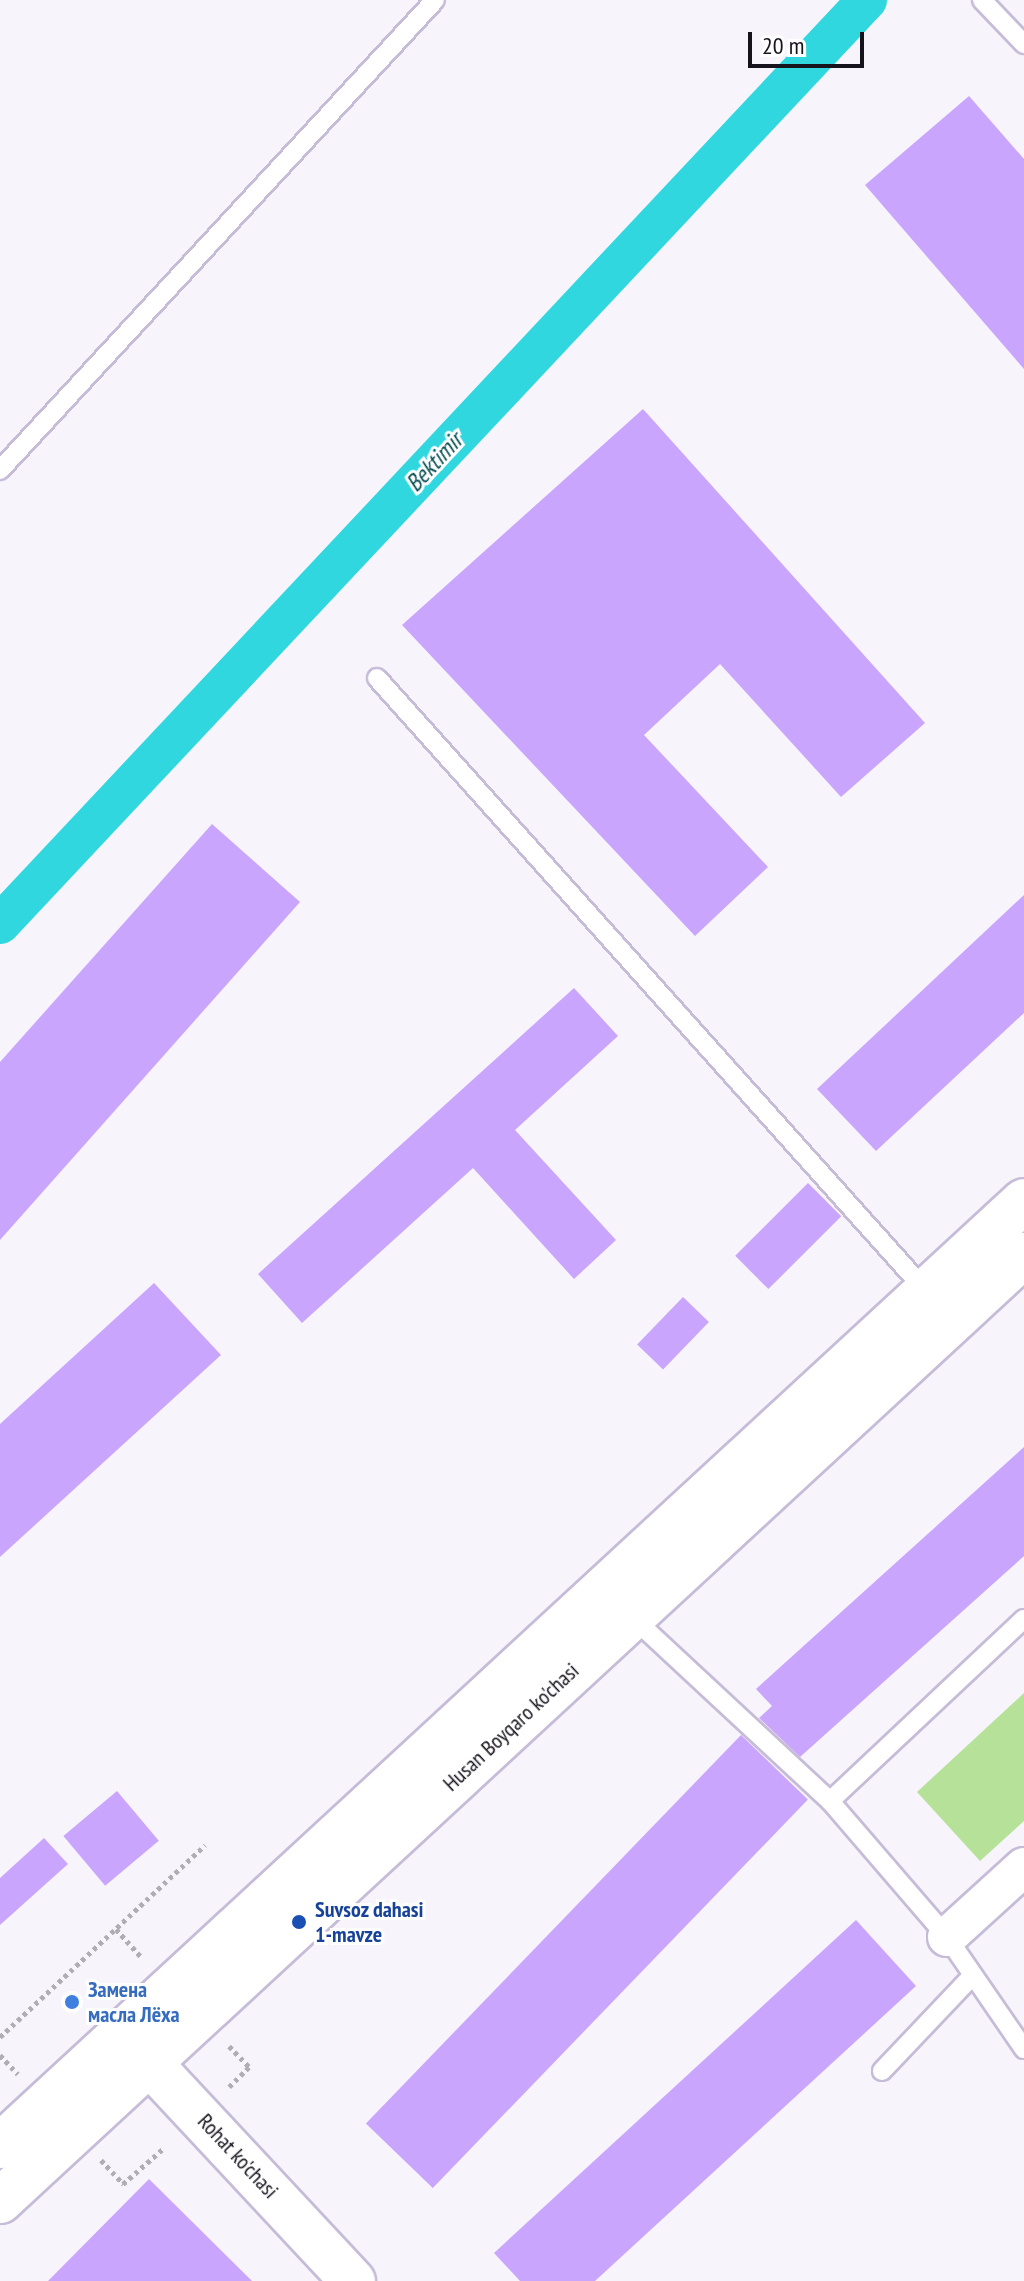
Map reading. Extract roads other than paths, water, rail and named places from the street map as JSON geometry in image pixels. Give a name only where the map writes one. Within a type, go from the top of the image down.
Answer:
[{"type":"main road","name":"Husan Boyqaro ko'chasi","points":[[0,2201],[135,2047],[617,1600],[927,1292],[1024,1201]]},
{"type":"main road","name":"Husan Boyqaro ko'chasi","points":[[617,1600],[1024,1255]]},
{"type":"main road","name":"Husan Boyqaro ko'chasi","points":[[0,2146],[135,2047]]},
{"type":"main road","name":"Rohat ko'chasi","points":[[135,2047],[350,2280]]},
{"type":"street","points":[[947,1937],[1024,1867]]},
{"type":"lane","points":[[0,470],[435,0]]},
{"type":"lane","points":[[982,0],[1024,44]]},
{"type":"lane","points":[[377,678],[927,1292]]},
{"type":"lane","points":[[617,1600],[830,1801],[947,1937],[1024,2049]]},
{"type":"lane","points":[[830,1801],[1024,1619]]},
{"type":"lane","points":[[882,2071],[973,1975]]},
{"type":"waterway","name":"Bektimir","points":[[0,924],[867,0]]},
{"type":"place","name":"Suvsoz dahasi 1-mavze","points":[[299,1922]]},
{"type":"place","name":"Замена масла Лёха","points":[[72,2002]]}]
